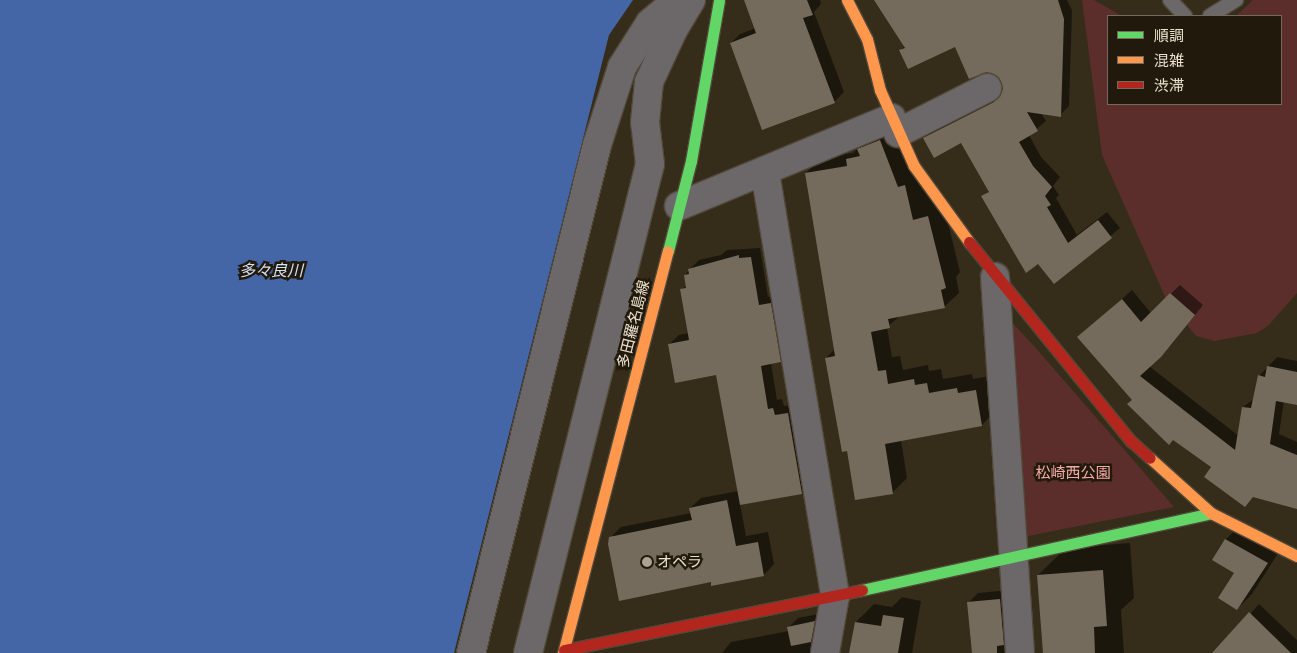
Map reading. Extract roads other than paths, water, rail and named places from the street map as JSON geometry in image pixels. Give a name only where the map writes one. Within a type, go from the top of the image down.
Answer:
[{"type":"street","points":[[470,653],[596,145],[622,67],[650,23],[677,0]]},
{"type":"street","points":[[528,653],[650,164],[645,122],[649,82],[673,30],[691,0]]},
{"type":"street","name":"多田羅名島線","points":[[564,652],[691,161],[719,0]]},
{"type":"street","points":[[847,0],[866,39],[880,90],[894,126],[914,166],[995,277],[1131,442],[1211,513],[1297,556]]},
{"type":"street","points":[[679,206],[765,172],[894,126],[987,88]]},
{"type":"street","points":[[765,172],[835,596],[825,653]]},
{"type":"street","points":[[995,277],[1020,653]]},
{"type":"street","points":[[564,652],[835,596],[1211,513]]},
{"type":"lane","points":[[1170,0],[1184,15]]},
{"type":"lane","points":[[1212,15],[1236,0]]},
{"type":"water","name":"多々良川","points":[[0,0],[633,0],[609,35],[454,653],[0,653]]},
{"type":"place","name":"オペラ","points":[[647,562]]},
{"type":"park label","name":"松崎西公園","points":[[1073,473]]}]
